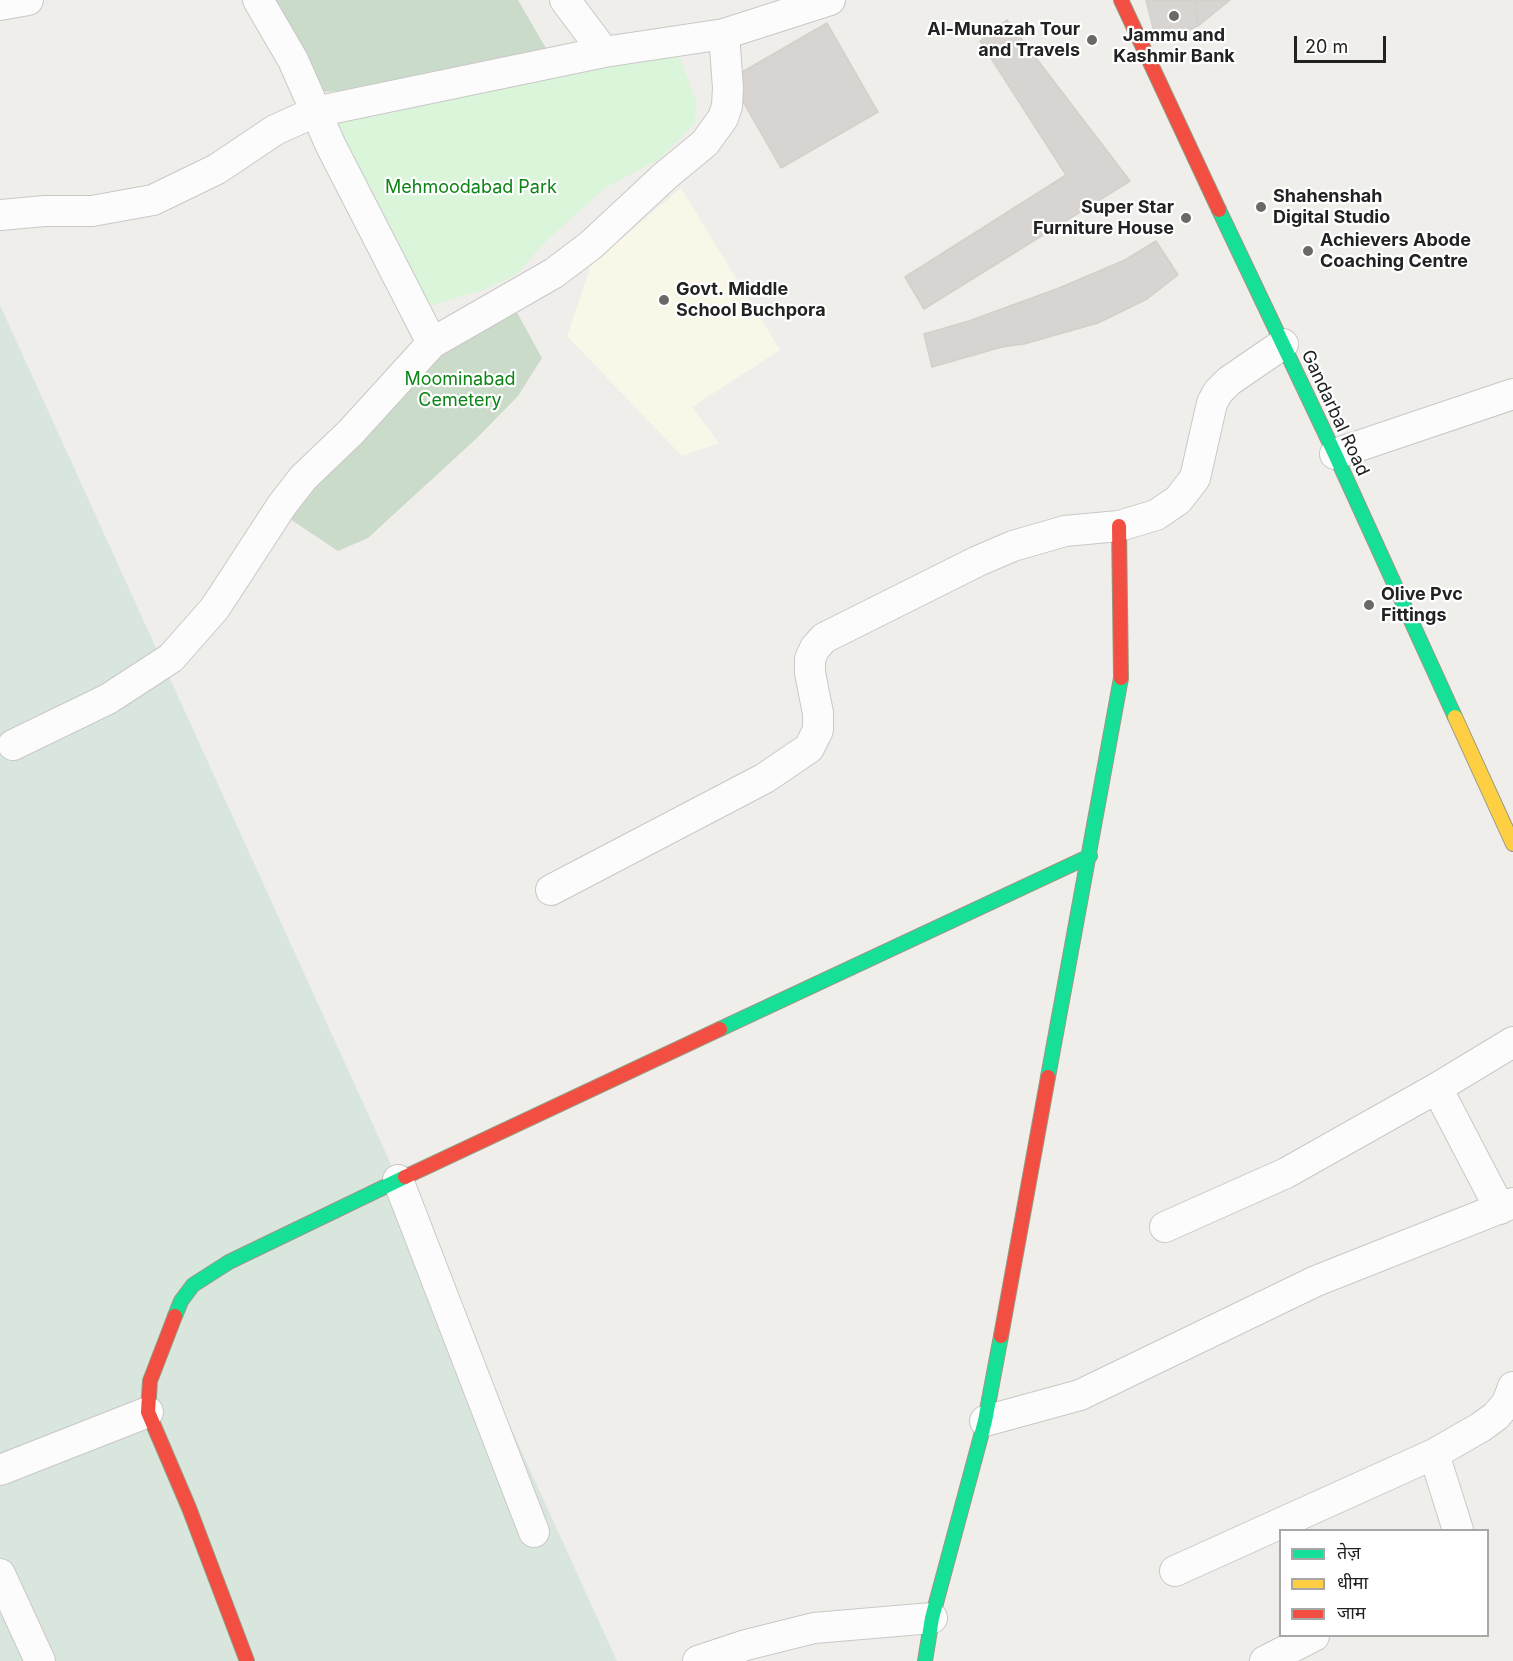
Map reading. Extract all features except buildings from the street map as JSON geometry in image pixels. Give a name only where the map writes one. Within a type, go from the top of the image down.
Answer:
[{"type":"street","points":[[0,5],[28,0]]},
{"type":"street","points":[[258,0],[293,60],[315,112],[432,343]]},
{"type":"street","points":[[565,0],[603,52]]},
{"type":"street","points":[[0,215],[45,211],[92,211],[153,201],[217,169],[275,130],[315,112],[603,52],[724,34],[830,0]]},
{"type":"street","name":"Gandarbal Road","points":[[1121,0],[1335,454],[1512,841]]},
{"type":"street","points":[[13,745],[108,699],[171,658],[214,608],[282,505],[303,478],[351,432],[432,343],[554,273],[591,245],[665,176],[705,143],[723,118],[727,106],[724,34]]},
{"type":"street","points":[[551,890],[765,778],[809,748],[818,730],[818,713],[810,673],[810,659],[815,648],[824,638],[967,566],[1013,546],[1065,531],[1119,526],[1156,515],[1178,500],[1195,478],[1212,403],[1218,392],[1229,381],[1282,344]]},
{"type":"street","points":[[1335,454],[1513,394]]},
{"type":"street","points":[[925,1661],[932,1618],[985,1420],[1121,680],[1119,526]]},
{"type":"street","points":[[247,1661],[189,1508],[148,1412],[150,1381],[181,1301],[193,1285],[228,1262],[398,1180],[1090,856]]},
{"type":"street","points":[[1166,1227],[1286,1173],[1437,1088],[1513,1042]]},
{"type":"street","points":[[985,1420],[1080,1395],[1316,1281],[1506,1206],[1437,1088]]},
{"type":"street","points":[[398,1180],[534,1532]]},
{"type":"street","points":[[1175,1571],[1434,1454],[1496,1416],[1507,1403],[1513,1387]]},
{"type":"street","points":[[0,1470],[148,1412]]},
{"type":"street","points":[[1434,1454],[1458,1529]]},
{"type":"street","points":[[0,1574],[40,1661]]},
{"type":"street","points":[[698,1661],[746,1645],[814,1628],[932,1618]]},
{"type":"street","points":[[1265,1661],[1310,1637]]},
{"type":"shaded area","name":"Govt. Middle School Buchpora","points":[[681,188],[780,350],[692,407],[719,443],[682,456],[567,336],[591,265]]},
{"type":"shaded area","points":[[0,305],[617,1661],[0,1661]]},
{"type":"green space","points":[[266,0],[518,0],[547,50],[350,90],[323,92]]},
{"type":"green space","name":"Mehmoodabad Park","points":[[678,53],[696,101],[695,123],[661,158],[605,188],[548,239],[516,275],[483,290],[427,307],[335,122]]},
{"type":"green space","name":"Moominabad Cemetery","points":[[514,307],[542,358],[518,396],[477,438],[368,538],[338,551],[287,517],[431,355]]},
{"type":"traffic: fast","points":[[1219,210],[1335,454],[1455,717]]},
{"type":"traffic: fast","points":[[1048,1077],[1121,678]]},
{"type":"traffic: fast","points":[[720,1029],[1090,856]]},
{"type":"traffic: fast","points":[[175,1316],[181,1301],[193,1285],[229,1262],[405,1177]]},
{"type":"traffic: fast","points":[[925,1661],[932,1618],[985,1421],[1001,1336]]},
{"type":"traffic: slow","points":[[1455,717],[1513,844]]},
{"type":"traffic: jam","points":[[1121,0],[1219,210]]},
{"type":"traffic: jam","points":[[1119,526],[1121,678]]},
{"type":"traffic: jam","points":[[405,1177],[720,1029]]},
{"type":"traffic: jam","points":[[1001,1336],[1048,1077]]},
{"type":"traffic: jam","points":[[175,1316],[150,1381],[148,1412],[189,1508],[247,1661]]},
{"type":"place","name":"Jammu and Kashmir Bank","points":[[1174,16]]},
{"type":"place","name":"Al-Munazah Tour and Travels","points":[[1092,40]]},
{"type":"place","name":"Shahenshah Digital Studio","points":[[1261,207]]},
{"type":"place","name":"Super Star Furniture House","points":[[1186,218]]},
{"type":"place","name":"Achievers Abode Coaching Centre","points":[[1308,251]]},
{"type":"place","name":"Govt. Middle School Buchpora","points":[[664,300]]},
{"type":"place","name":"Olive Pvc Fittings","points":[[1369,605]]}]
